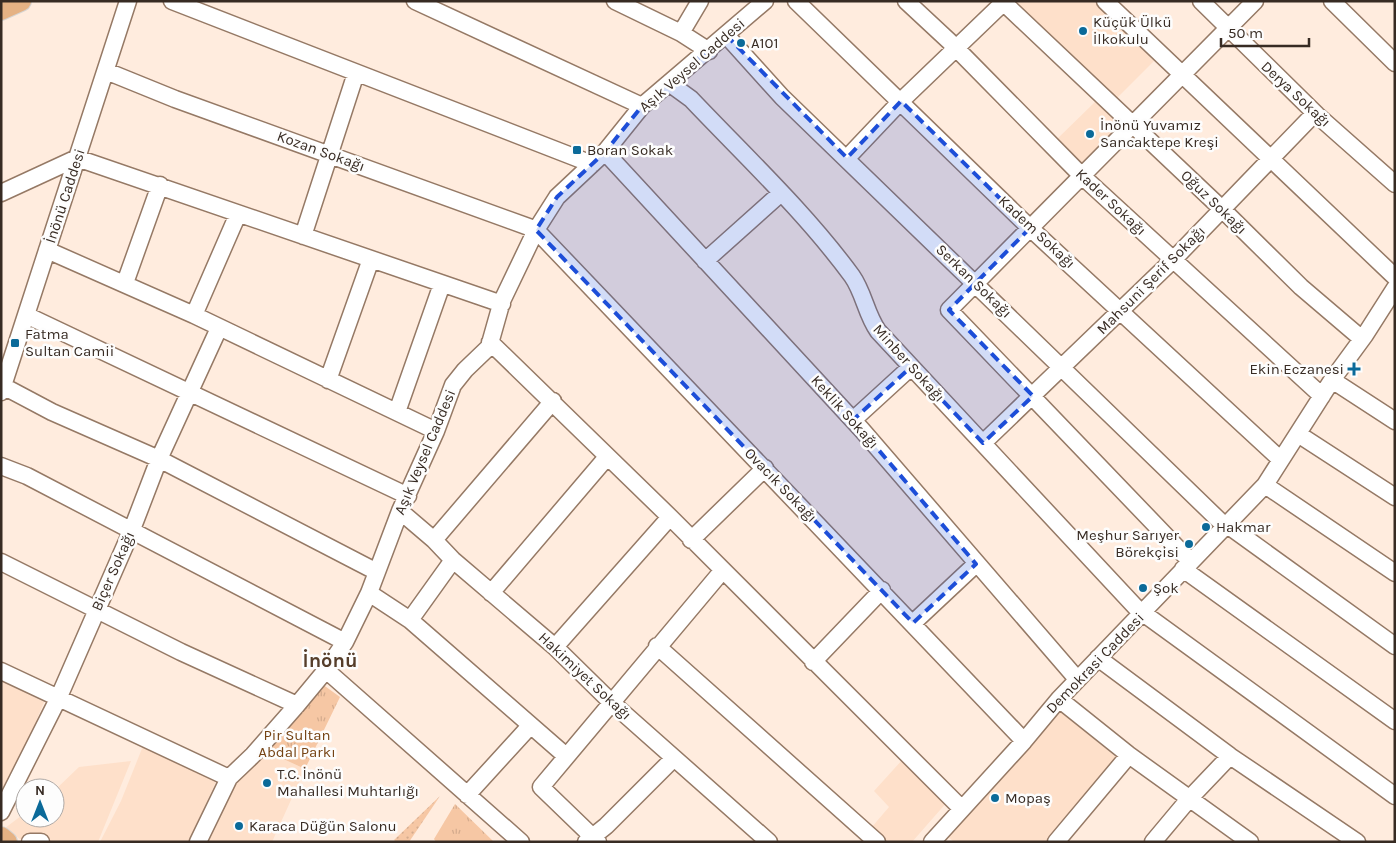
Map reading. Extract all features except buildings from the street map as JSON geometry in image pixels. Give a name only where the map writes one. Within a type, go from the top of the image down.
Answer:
[{"type":"main road","points":[[1,10],[21,1]]},
{"type":"main road","points":[[1,837],[7,842]]},
{"type":"street","name":"İnönü Caddesi","points":[[2,387],[128,1]]},
{"type":"street","points":[[172,1],[592,164]]},
{"type":"street","points":[[415,1],[642,106]]},
{"type":"street","points":[[615,1],[681,33],[708,51]]},
{"type":"street","points":[[681,33],[700,1]]},
{"type":"street","name":"Aşık Veysel Caddesi","points":[[198,842],[229,778],[253,755],[298,705],[326,670],[345,642],[369,593],[453,385],[465,370],[488,348],[502,304],[537,230],[557,197],[605,152],[642,106],[764,1]]},
{"type":"street","name":"Kadem Sokağı","points":[[796,1],[1030,228],[1281,460]]},
{"type":"street","name":"Kader Sokağı","points":[[906,1],[956,48],[1082,176],[1322,396]]},
{"type":"street","points":[[1105,1],[1395,277]]},
{"type":"street","name":"Derya Sokağı","points":[[1200,1],[1315,113],[1395,184]]},
{"type":"street","points":[[1256,1],[950,310],[1033,396],[1187,565],[1395,721]]},
{"type":"street","points":[[1332,1],[1395,63]]},
{"type":"street","points":[[847,158],[901,101],[1002,2]]},
{"type":"street","name":"Oğuz Sokağı","points":[[1002,2],[1223,210],[1301,287],[1362,339]]},
{"type":"street","name":"Serkan Sokağı","points":[[726,35],[782,97],[1226,525],[1395,646]]},
{"type":"street","name":"Kozan Sokağı","points":[[106,71],[175,99],[537,230]]},
{"type":"street","points":[[303,236],[356,73]]},
{"type":"street","name":"Minber Sokağı","points":[[669,83],[691,99],[822,236],[854,279],[861,292],[870,320],[1143,614],[1395,796]]},
{"type":"street","name":"Mahsuni Şerif Sokağı","points":[[983,443],[1173,260],[1315,113]]},
{"type":"street","name":"Keklik Sokağı","points":[[605,152],[853,420],[1077,679]]},
{"type":"street","points":[[1,193],[77,158],[502,304]]},
{"type":"street","points":[[125,283],[160,186]]},
{"type":"street","points":[[705,261],[781,193]]},
{"type":"street","points":[[194,315],[238,214]]},
{"type":"street","name":"Ovacık Sokağı","points":[[537,230],[684,387],[765,468],[1024,741]]},
{"type":"street","points":[[47,250],[125,283],[436,430]]},
{"type":"street","points":[[328,380],[371,259]]},
{"type":"street","points":[[397,412],[442,284]]},
{"type":"street","name":"Demokrasi Caddesi","points":[[939,839],[961,808],[1024,741],[1058,699],[1143,614],[1187,565],[1265,485],[1332,380],[1365,335],[1395,288]]},
{"type":"street","name":"Hakimiyet Sokağı","points":[[26,315],[190,393],[404,504],[453,560],[555,647],[611,702],[769,842]]},
{"type":"street","name":"Biçer Sokağı","points":[[1,812],[58,699],[131,532],[159,459],[219,328]]},
{"type":"street","points":[[490,342],[552,401],[607,458],[670,517],[961,808]]},
{"type":"street","points":[[853,420],[912,367]]},
{"type":"street","points":[[1332,380],[1395,421]]},
{"type":"street","points":[[2,387],[52,412],[159,459],[377,572]]},
{"type":"street","points":[[434,540],[552,401]]},
{"type":"street","points":[[1298,434],[1395,497]]},
{"type":"street","points":[[491,592],[607,458]]},
{"type":"street","points":[[1,466],[27,476],[131,532],[345,642]]},
{"type":"street","points":[[692,540],[765,468]]},
{"type":"street","points":[[1265,485],[1395,573]]},
{"type":"street","points":[[555,647],[670,517]]},
{"type":"street","points":[[410,620],[453,560]]},
{"type":"street","points":[[1,562],[97,608],[181,652],[298,705]]},
{"type":"street","points":[[913,623],[976,564]]},
{"type":"street","points":[[674,758],[592,840],[541,787],[657,646],[723,570]]},
{"type":"street","points":[[813,662],[882,590]]},
{"type":"street","points":[[369,593],[410,620],[566,756]]},
{"type":"street","points":[[657,646],[877,842]]},
{"type":"street","points":[[1098,658],[1230,756],[1358,842]]},
{"type":"street","points":[[326,670],[521,842]]},
{"type":"street","points":[[1,671],[229,778]]},
{"type":"street","points":[[1058,699],[1129,755],[1250,842]]},
{"type":"street","points":[[467,795],[530,726]]},
{"type":"street","points":[[1056,842],[1129,755]]},
{"type":"street","points":[[1153,842],[1189,799],[1230,756]]},
{"type":"street","points":[[30,842],[41,842]]},
{"type":"highlighted area","points":[[726,35],[847,158],[901,101],[1030,228],[949,310],[1033,396],[983,443],[911,367],[853,420],[976,564],[913,623],[536,230],[557,197],[605,152],[642,106]]},
{"type":"shaded area","name":"Küçük Ülkü İlkokulu","points":[[1011,1],[1094,1],[1154,61],[1114,101]]},
{"type":"shaded area","name":"İnönü Yuvamız Sancaktepe Kreşi","points":[[1096,101],[1124,127],[1082,170],[1055,141]]},
{"type":"shaded area","points":[[1,680],[44,702],[3,803],[1,803]]},
{"type":"shaded area","points":[[1059,710],[1117,758],[1049,842],[954,842],[946,835]]},
{"type":"shaded area","points":[[143,746],[217,779],[189,842],[100,842],[121,801]]},
{"type":"shaded area","points":[[266,751],[305,769],[272,842],[202,842],[233,787]]},
{"type":"shaded area","points":[[903,759],[948,801],[912,842],[859,842],[889,807],[874,791]]},
{"type":"shaded area","points":[[131,761],[98,842],[24,842],[5,828],[15,820],[15,828],[65,828],[65,780],[79,767]]},
{"type":"green space","name":"Pir Sultan Abdal Parkı","points":[[322,684],[340,697],[305,769],[266,751]]},
{"type":"green space","points":[[440,796],[409,842],[396,842],[394,840]]},
{"type":"green space","points":[[455,804],[494,842],[436,842],[434,839]]},
{"type":"place","name":"Küçük Ülkü İlkokulu","points":[[1083,31]]},
{"type":"place","name":"A101","points":[[741,43]]},
{"type":"place","name":"İnönü Yuvamız Sancaktepe Kreşi","points":[[1090,134]]},
{"type":"place","name":"Boran Sokak","points":[[577,150]]},
{"type":"place","name":"Fatma Sultan Camii","points":[[15,343]]},
{"type":"place","name":"Ekin Eczanesi","points":[[1354,369]]},
{"type":"place","name":"Hakmar","points":[[1206,527]]},
{"type":"place","name":"Meşhur Sarıyer Börekçisi","points":[[1189,544]]},
{"type":"place","name":"Şok","points":[[1143,588]]},
{"type":"place","name":"T.C. İnönü Mahallesi Muhtarlığı","points":[[267,783]]},
{"type":"place","name":"Mopaş","points":[[995,798]]},
{"type":"place","name":"Karaca Düğün Salonu","points":[[239,826]]},
{"type":"district","name":"İnönü","points":[[330,660]]}]
